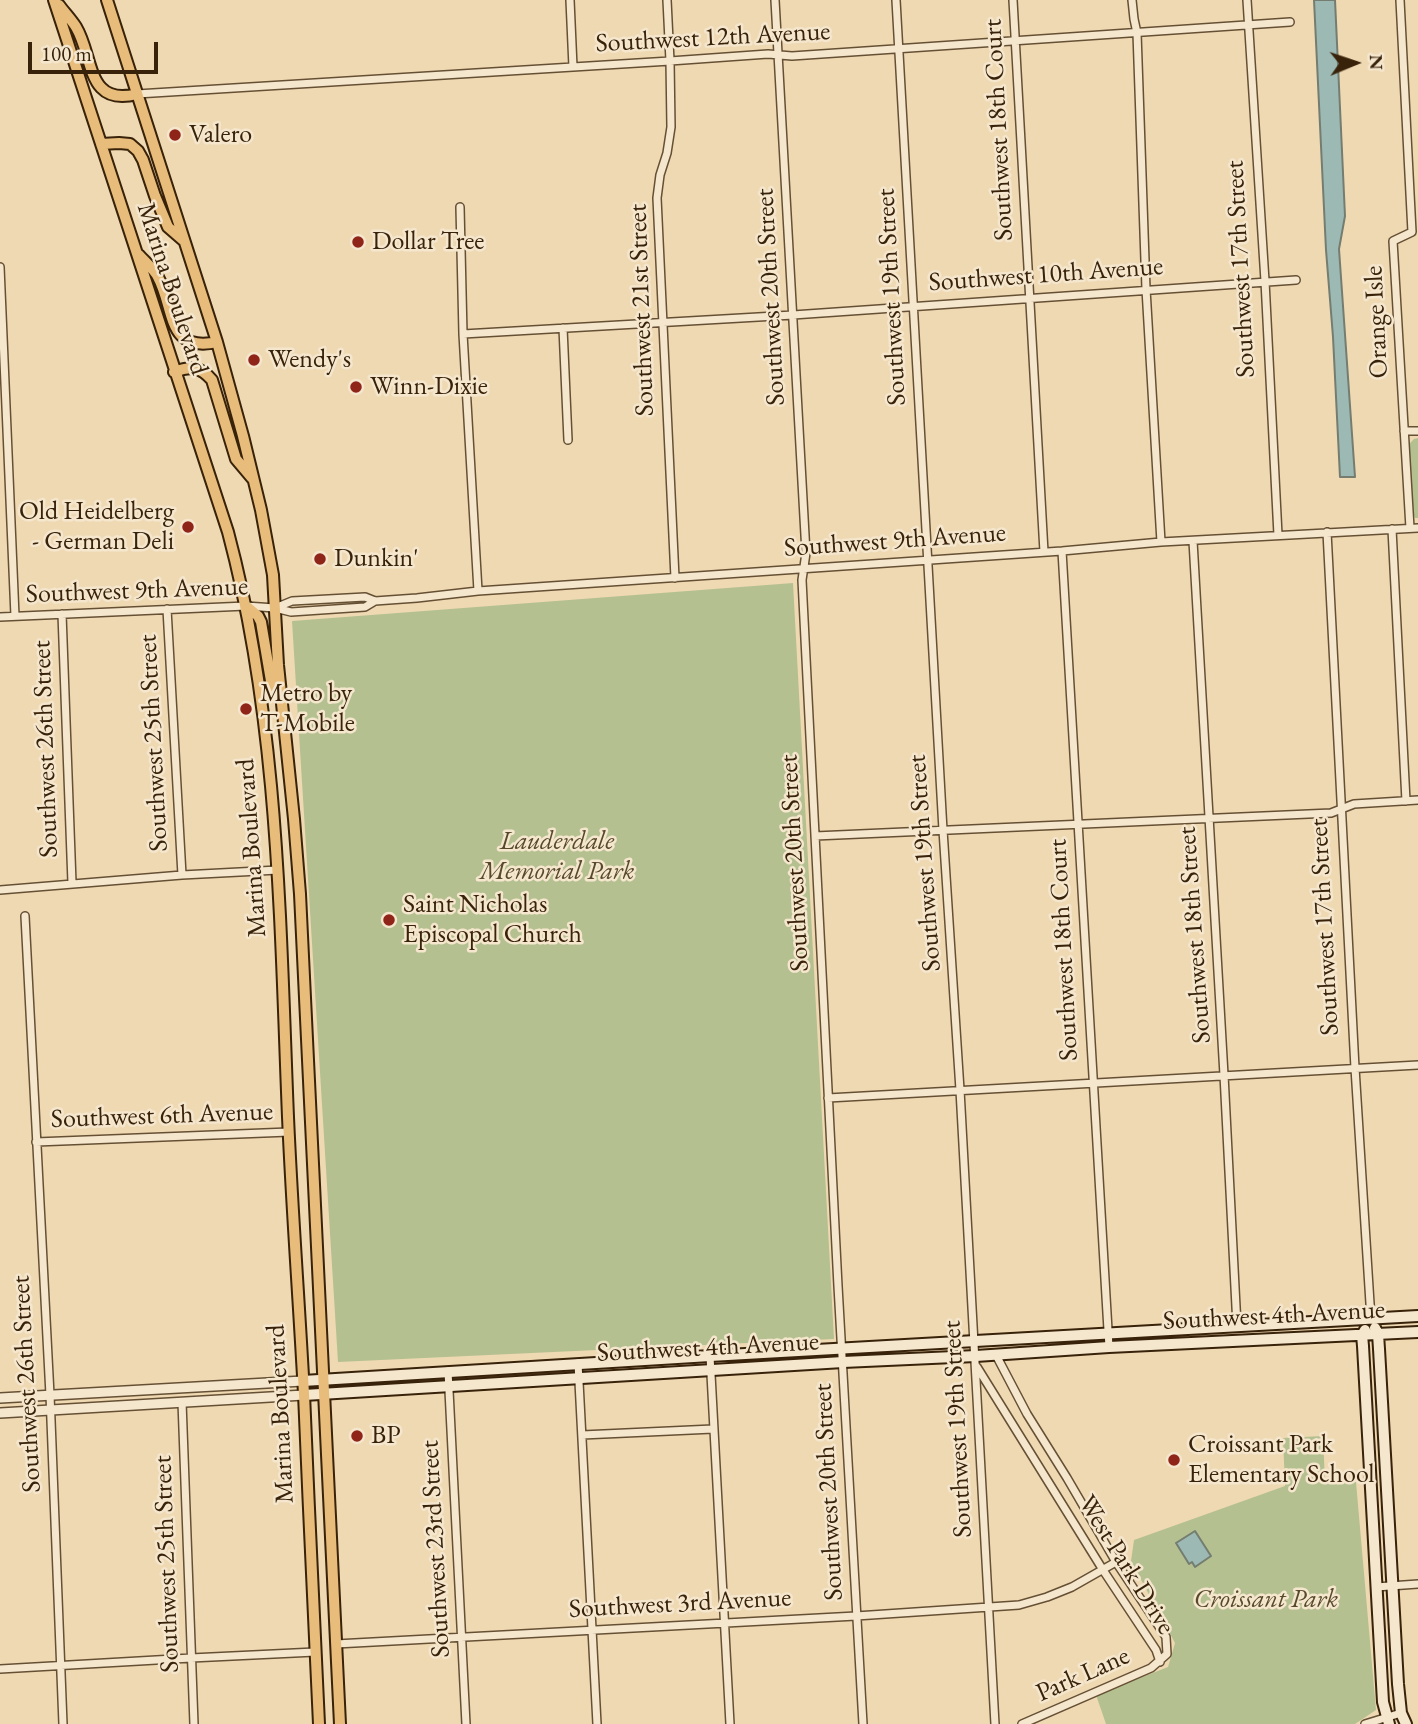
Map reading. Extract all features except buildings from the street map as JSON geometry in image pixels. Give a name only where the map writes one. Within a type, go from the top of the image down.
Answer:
[{"type":"main road","points":[[54,0],[77,28],[94,77],[102,90],[112,96],[137,94]]},
{"type":"main road","name":"Marina Boulevard","points":[[54,0],[228,532],[246,607],[256,667],[268,756],[278,870],[319,1724]]},
{"type":"main road","name":"Marina Boulevard","points":[[107,0],[216,342],[254,480],[267,539],[300,894],[340,1724]]},
{"type":"main road","points":[[101,144],[130,144],[138,151],[168,227],[183,240]]},
{"type":"main road","points":[[135,251],[158,276],[175,328],[194,344],[216,342]]},
{"type":"main road","points":[[174,372],[194,367],[212,380],[236,458],[254,480]]},
{"type":"main road","points":[[246,607],[258,616],[261,622],[271,681],[281,700]]},
{"type":"main road","points":[[278,870],[286,875],[300,894]]},
{"type":"main road","name":"Southwest 4th Avenue","points":[[303,1381],[1418,1316]]},
{"type":"main road","points":[[1371,1319],[1362,1335],[1383,1702],[1388,1721]]},
{"type":"main road","name":"Southwest 17th Street","points":[[1371,1319],[1378,1334],[1398,1684],[1406,1724]]},
{"type":"main road","name":"Southwest 4th Avenue","points":[[304,1395],[843,1363],[976,1362],[996,1355],[1109,1347],[1418,1332]]},
{"type":"main road","points":[[314,1630],[330,1643],[336,1644]]},
{"type":"main road","points":[[315,1652],[328,1658],[338,1668]]},
{"type":"street","points":[[570,0],[573,67]]},
{"type":"street","name":"Southwest 21st Street","points":[[667,0],[671,127],[657,198],[675,578]]},
{"type":"street","name":"Southwest 20th Street","points":[[775,0],[806,553],[802,580],[828,1098],[863,1724]]},
{"type":"street","name":"Southwest 19th Street","points":[[896,0],[995,1724]]},
{"type":"street","name":"Southwest 18th Court","points":[[1013,0],[1044,552]]},
{"type":"street","points":[[1132,0],[1137,33],[1146,289],[1161,542]]},
{"type":"street","name":"Southwest 17th Street","points":[[1247,0],[1278,535]]},
{"type":"street","name":"Orange Isle","points":[[1400,0],[1415,232],[1393,241],[1404,431],[1414,528]]},
{"type":"street","name":"Southwest 12th Avenue","points":[[137,94],[768,54],[792,56],[1290,22]]},
{"type":"street","points":[[460,207],[463,334],[478,591]]},
{"type":"street","name":"Southwest 26th Street","points":[[0,267],[15,616]]},
{"type":"street","name":"Southwest 10th Avenue","points":[[463,334],[793,315],[1296,280]]},
{"type":"street","points":[[563,328],[568,440]]},
{"type":"street","points":[[1404,431],[1418,431]]},
{"type":"street","name":"Southwest 9th Avenue","points":[[0,617],[275,607],[292,601],[365,597],[375,601],[478,591],[1161,542],[1414,528]]},
{"type":"street","points":[[1392,529],[1406,801]]},
{"type":"street","name":"Southwest 17th Street","points":[[1326,532],[1371,1319]]},
{"type":"street","name":"Southwest 18th Street","points":[[1193,541],[1237,1326]]},
{"type":"street","name":"Southwest 18th Court","points":[[1062,551],[1109,1347]]},
{"type":"street","name":"Southwest 25th Street","points":[[167,609],[182,875]]},
{"type":"street","name":"Southwest 26th Street","points":[[62,614],[72,883]]},
{"type":"street","points":[[815,836],[1331,813],[1354,804],[1418,800]]},
{"type":"street","points":[[0,890],[278,870]]},
{"type":"street","name":"Southwest 26th Street","points":[[25,916],[64,1724]]},
{"type":"street","points":[[828,1098],[1418,1065]]},
{"type":"street","name":"Southwest 6th Avenue","points":[[36,1142],[289,1132]]},
{"type":"street","name":"West Park Drive","points":[[996,1355],[1027,1414],[1116,1562],[1166,1637],[1167,1654],[1160,1662]]},
{"type":"street","points":[[710,1356],[730,1724]]},
{"type":"street","name":"West Park Drive","points":[[976,1362],[1103,1570],[1156,1650],[1160,1662]]},
{"type":"street","points":[[578,1363],[597,1724]]},
{"type":"street","name":"Southwest 23rd Street","points":[[447,1371],[466,1724]]},
{"type":"street","name":"Southwest 4th Avenue","points":[[0,1398],[303,1381]]},
{"type":"street","name":"Southwest 4th Avenue","points":[[0,1413],[304,1395]]},
{"type":"street","name":"Southwest 25th Street","points":[[182,1402],[194,1724]]},
{"type":"street","points":[[582,1435],[713,1429]]},
{"type":"street","name":"Southwest 3rd Avenue","points":[[336,1644],[1019,1605],[1072,1587],[1116,1562]]},
{"type":"street","points":[[1376,1587],[1418,1584]]},
{"type":"street","points":[[0,1669],[315,1652]]},
{"type":"street","name":"Park Lane","points":[[1022,1724],[1160,1662]]},
{"type":"street","points":[[1365,1724],[1388,1721],[1402,1713]]},
{"type":"green space","points":[[1418,438],[1418,518],[1415,518],[1409,444]]},
{"type":"green space","name":"Lauderdale Memorial Park","points":[[793,583],[834,1339],[338,1362],[292,621]]},
{"type":"green space","name":"Croissant Park","points":[[1323,1436],[1325,1482],[1356,1482],[1376,1710],[1355,1724],[1106,1724],[1096,1695],[1168,1667],[1175,1643],[1131,1561],[1134,1540],[1285,1486],[1283,1438]]},
{"type":"water","points":[[1314,0],[1335,0],[1345,216],[1339,249],[1355,477],[1340,477]]},
{"type":"water","points":[[1195,1531],[1211,1556],[1195,1567],[1192,1562],[1189,1564],[1176,1543]]},
{"type":"place","name":"Valero","points":[[175,135]]},
{"type":"place","name":"Dollar Tree","points":[[358,242]]},
{"type":"place","name":"Wendy's","points":[[254,360]]},
{"type":"place","name":"Winn-Dixie","points":[[356,387]]},
{"type":"place","name":"Old Heidelberg - German Deli","points":[[188,527]]},
{"type":"place","name":"Dunkin'","points":[[320,559]]},
{"type":"place","name":"Metro by T-Mobile","points":[[246,709]]},
{"type":"place","name":"Saint Nicholas Episcopal Church","points":[[389,920]]},
{"type":"place","name":"BP","points":[[357,1436]]},
{"type":"place","name":"Croissant Park Elementary School","points":[[1174,1460]]}]
